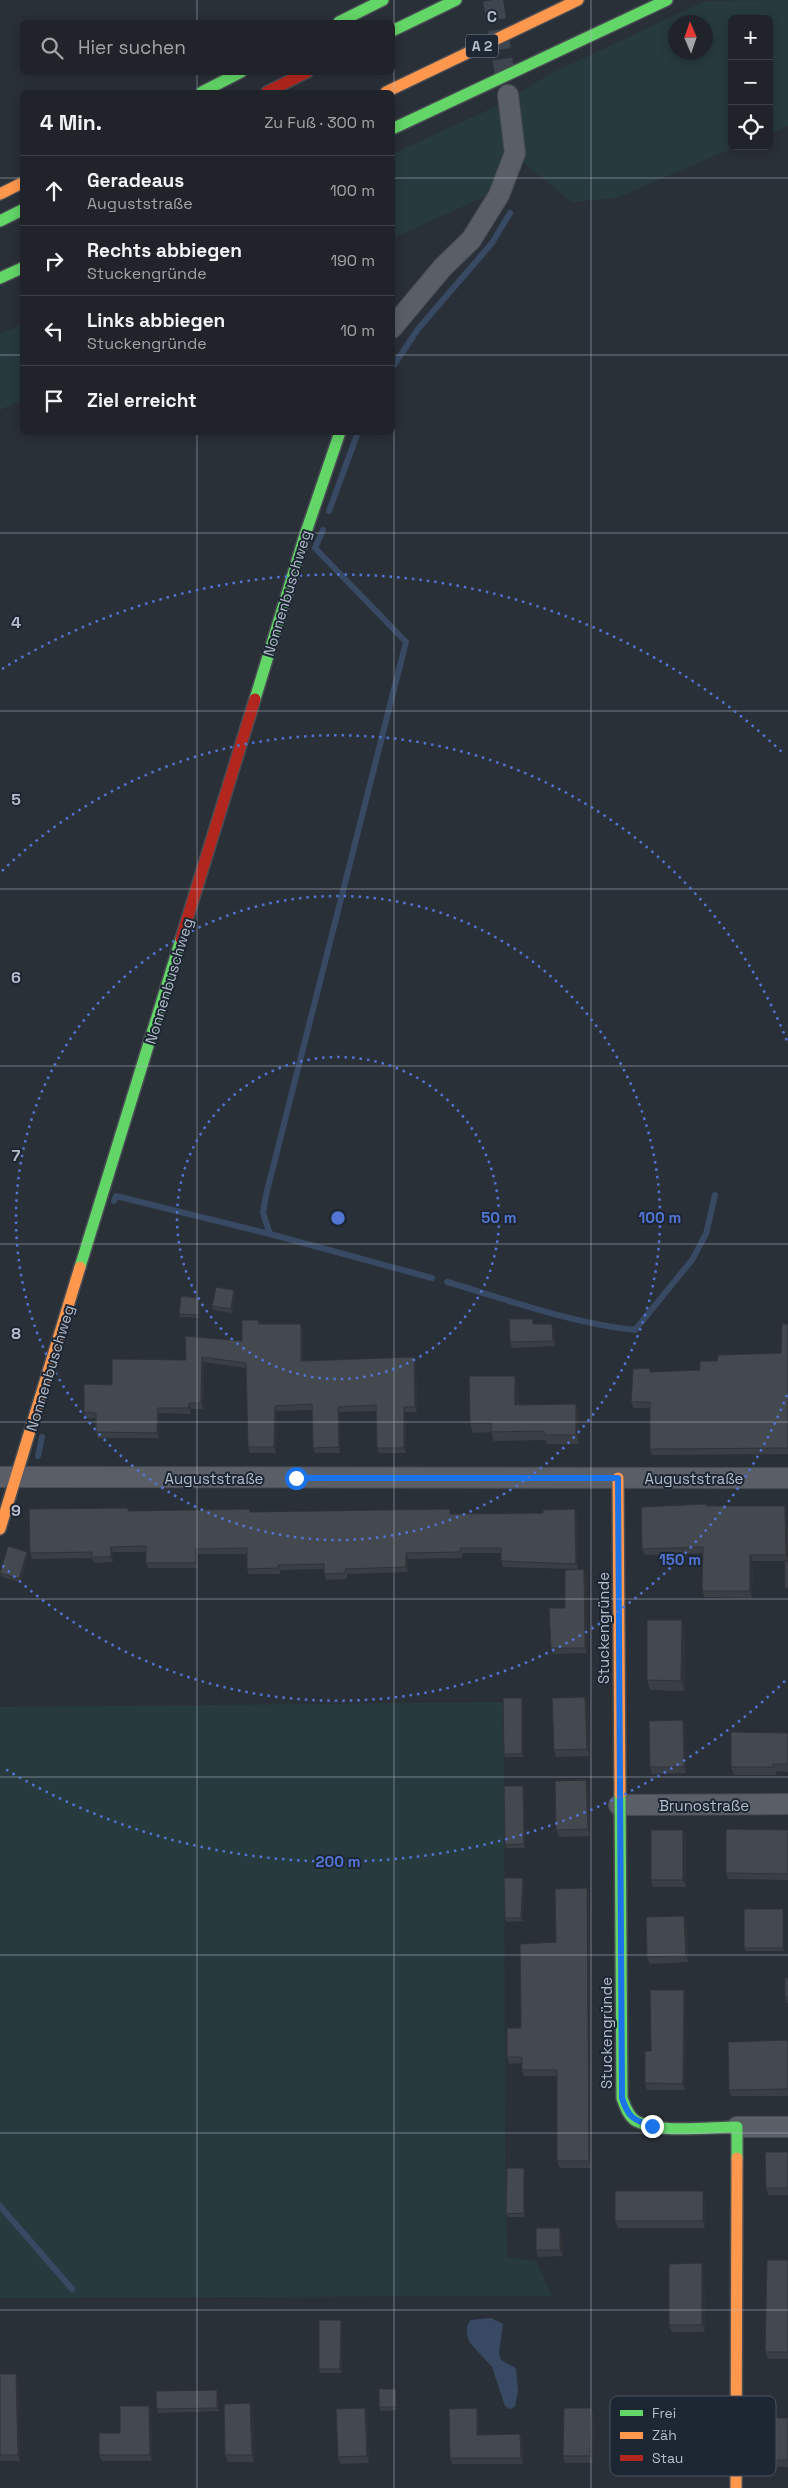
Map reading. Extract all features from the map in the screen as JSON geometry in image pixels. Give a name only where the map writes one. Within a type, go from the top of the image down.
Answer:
[{"type":"main road","points":[[343,20],[383,0]]},
{"type":"main road","points":[[395,30],[456,0]]},
{"type":"main road","name":"A 2","points":[[390,90],[578,0]]},
{"type":"main road","points":[[395,128],[667,0]]},
{"type":"main road","points":[[651,8],[673,0]]},
{"type":"main road","points":[[206,90],[235,75]]},
{"type":"main road","points":[[270,90],[302,75]]},
{"type":"main road","points":[[0,194],[20,184]]},
{"type":"main road","points":[[0,221],[20,211]]},
{"type":"main road","points":[[0,278],[20,269]]},
{"type":"main road","name":"Nonnenbuschweg","points":[[0,1529],[8,1477],[304,538],[339,435]]},
{"type":"main road","name":"Stuckengründe","points":[[618,1478],[622,2098],[626,2112],[636,2120],[652,2126],[737,2127]]},
{"type":"main road","points":[[736,2396],[737,2127]]},
{"type":"street","points":[[395,324],[443,268],[471,240],[499,195],[515,154],[508,94]]},
{"type":"street","name":"Auguststraße","points":[[8,1477],[788,1478]]},
{"type":"street","name":"Brunostraße","points":[[619,1805],[788,1804]]},
{"type":"street","points":[[737,2127],[788,2127]]},
{"type":"green space","points":[[788,0],[788,126],[773,132],[773,15],[728,15],[728,150],[616,198],[572,202],[508,150],[490,194],[395,237],[395,153],[499,105],[550,74],[668,18],[668,60],[713,60],[713,15],[675,15],[705,1]]},
{"type":"green space","points":[[20,325],[20,401],[0,410],[0,334]]},
{"type":"green space","points":[[504,1702],[507,2257],[536,2261],[552,2296],[0,2298],[0,1707]]},
{"type":"water","points":[[491,2318],[503,2324],[499,2353],[501,2360],[516,2368],[518,2391],[515,2407],[509,2409],[505,2406],[492,2367],[470,2343],[467,2335],[467,2327],[470,2320]]},
{"type":"building","points":[[216,1287],[234,1290],[231,1309],[212,1306]]},
{"type":"building","points":[[181,1296],[199,1298],[199,1315],[179,1314]]},
{"type":"building","points":[[509,1319],[533,1319],[533,1324],[552,1324],[553,1341],[510,1342]]},
{"type":"building","points":[[242,1320],[258,1320],[258,1324],[301,1324],[301,1361],[414,1357],[415,1407],[404,1407],[404,1448],[377,1448],[376,1405],[338,1407],[339,1447],[313,1448],[312,1404],[275,1406],[274,1447],[248,1447],[246,1363],[202,1357],[201,1403],[189,1403],[189,1408],[158,1408],[157,1433],[96,1432],[96,1413],[84,1412],[84,1384],[112,1385],[112,1359],[186,1360],[185,1336],[242,1341]]},
{"type":"building","points":[[782,1324],[788,1324],[788,1448],[650,1449],[650,1402],[631,1402],[633,1369],[650,1368],[650,1372],[700,1370],[700,1361],[717,1361],[718,1355],[781,1353]]},
{"type":"building","points":[[469,1376],[515,1376],[515,1405],[576,1404],[576,1435],[544,1435],[544,1431],[491,1432],[491,1423],[470,1423]]},
{"type":"building","points":[[706,1504],[706,1506],[785,1506],[786,1555],[750,1555],[750,1591],[702,1591],[703,1547],[642,1549],[641,1507]]},
{"type":"building","points":[[128,1508],[128,1511],[250,1509],[250,1512],[450,1509],[450,1514],[543,1513],[543,1510],[575,1509],[576,1564],[501,1561],[501,1548],[460,1548],[460,1552],[406,1553],[406,1567],[345,1569],[345,1573],[324,1574],[324,1564],[278,1565],[278,1568],[247,1569],[247,1548],[196,1549],[196,1563],[146,1563],[146,1546],[111,1547],[111,1557],[92,1557],[92,1552],[30,1553],[29,1509]]},
{"type":"building","points":[[8,1546],[27,1552],[19,1579],[0,1573]]},
{"type":"building","points":[[785,1561],[788,1561],[788,1588],[785,1588]]},
{"type":"building","points":[[584,1569],[585,1648],[551,1648],[549,1608],[565,1608],[565,1570]]},
{"type":"building","points":[[647,1620],[682,1620],[681,1681],[647,1680]]},
{"type":"building","points":[[585,1697],[587,1749],[554,1750],[552,1698]]},
{"type":"building","points":[[503,1698],[522,1698],[522,1754],[504,1754]]},
{"type":"building","points":[[683,1720],[684,1767],[650,1767],[649,1721]]},
{"type":"building","points":[[731,1732],[788,1733],[788,1764],[773,1764],[773,1767],[731,1767]]},
{"type":"building","points":[[586,1780],[588,1829],[556,1830],[555,1781]]},
{"type":"building","points":[[504,1786],[523,1786],[524,1844],[505,1845]]},
{"type":"building","points":[[726,1829],[788,1830],[788,1874],[726,1873]]},
{"type":"building","points":[[651,1830],[683,1830],[683,1880],[651,1880]]},
{"type":"building","points":[[504,1878],[523,1878],[521,1918],[505,1918]]},
{"type":"building","points":[[587,1888],[589,2161],[557,2161],[557,2070],[522,2070],[522,2057],[507,2057],[507,2028],[521,2028],[520,1944],[556,1942],[555,1889]]},
{"type":"building","points":[[744,1909],[783,1909],[783,1948],[744,1948]]},
{"type":"building","points":[[684,1916],[686,1955],[647,1957],[646,1917]]},
{"type":"building","points":[[785,1978],[788,1978],[788,1997],[785,1997]]},
{"type":"building","points":[[650,1990],[684,1990],[683,2084],[645,2083],[645,2051],[651,2051]]},
{"type":"building","points":[[788,2040],[788,2089],[729,2090],[728,2042]]},
{"type":"building","points":[[765,2152],[788,2152],[788,2188],[766,2188]]},
{"type":"building","points":[[507,2168],[524,2168],[524,2213],[506,2214]]},
{"type":"building","points":[[615,2191],[703,2191],[703,2221],[615,2221]]},
{"type":"building","points":[[536,2228],[560,2228],[560,2250],[536,2250]]},
{"type":"building","points":[[767,2260],[788,2260],[788,2352],[765,2352]]},
{"type":"building","points":[[702,2263],[702,2325],[669,2325],[669,2264]]},
{"type":"building","points":[[319,2320],[341,2320],[340,2369],[319,2369]]},
{"type":"building","points":[[0,2374],[16,2374],[18,2455],[0,2455]]},
{"type":"building","points":[[379,2389],[396,2389],[396,2407],[379,2407]]},
{"type":"building","points":[[217,2390],[217,2408],[157,2409],[156,2391]]},
{"type":"building","points":[[250,2403],[252,2455],[225,2455],[224,2404]]},
{"type":"building","points":[[120,2406],[149,2406],[150,2455],[99,2455],[99,2433],[120,2433]]},
{"type":"building","points":[[365,2408],[367,2456],[338,2457],[336,2409]]},
{"type":"building","points":[[477,2408],[477,2435],[520,2434],[521,2458],[450,2458],[449,2409]]},
{"type":"building","points":[[564,2408],[591,2408],[590,2456],[563,2456]]},
{"type":"building","points":[[776,2418],[788,2418],[788,2460],[776,2460]]},
{"type":"waterway","points":[[395,364],[418,329],[492,243],[510,213]]},
{"type":"waterway","points":[[329,511],[357,435]]},
{"type":"waterway","points":[[270,1234],[263,1213],[266,1195],[406,642],[315,548],[323,530]]},
{"type":"waterway","points":[[447,1282],[587,1322],[635,1330],[692,1260],[706,1234],[715,1195]]},
{"type":"waterway","points":[[114,1201],[116,1196],[270,1234],[432,1278]]},
{"type":"waterway","points":[[38,1456],[42,1437]]},
{"type":"waterway","points":[[0,2206],[72,2289]]},
{"type":"tunnel","points":[[493,0],[507,88]]},
{"type":"traffic: fast","points":[[343,20],[383,0]]},
{"type":"traffic: fast","points":[[395,30],[456,0]]},
{"type":"traffic: fast","points":[[395,128],[667,0]]},
{"type":"traffic: fast","points":[[206,90],[235,75]]},
{"type":"traffic: fast","points":[[0,221],[20,211]]},
{"type":"traffic: fast","points":[[0,278],[20,269]]},
{"type":"traffic: fast","points":[[255,699],[304,538],[339,435]]},
{"type":"traffic: fast","points":[[80,1267],[181,939]]},
{"type":"traffic: fast","points":[[620,1794],[622,2098],[631,2116],[636,2121],[646,2125],[671,2129],[737,2127],[737,2158]]},
{"type":"traffic: slow","points":[[390,90],[578,0]]},
{"type":"traffic: slow","points":[[0,194],[20,184]]},
{"type":"traffic: slow","points":[[0,1529],[80,1267]]},
{"type":"traffic: slow","points":[[618,1478],[620,1794]]},
{"type":"traffic: slow","points":[[736,2396],[737,2158]]},
{"type":"traffic: slow","points":[[736,2476],[736,2488]]},
{"type":"traffic: jam","points":[[271,90],[301,75]]},
{"type":"traffic: jam","points":[[181,939],[255,699]]},
{"type":"route","points":[[296,1478],[618,1478],[622,2098],[626,2112],[636,2120],[652,2126]]}]
